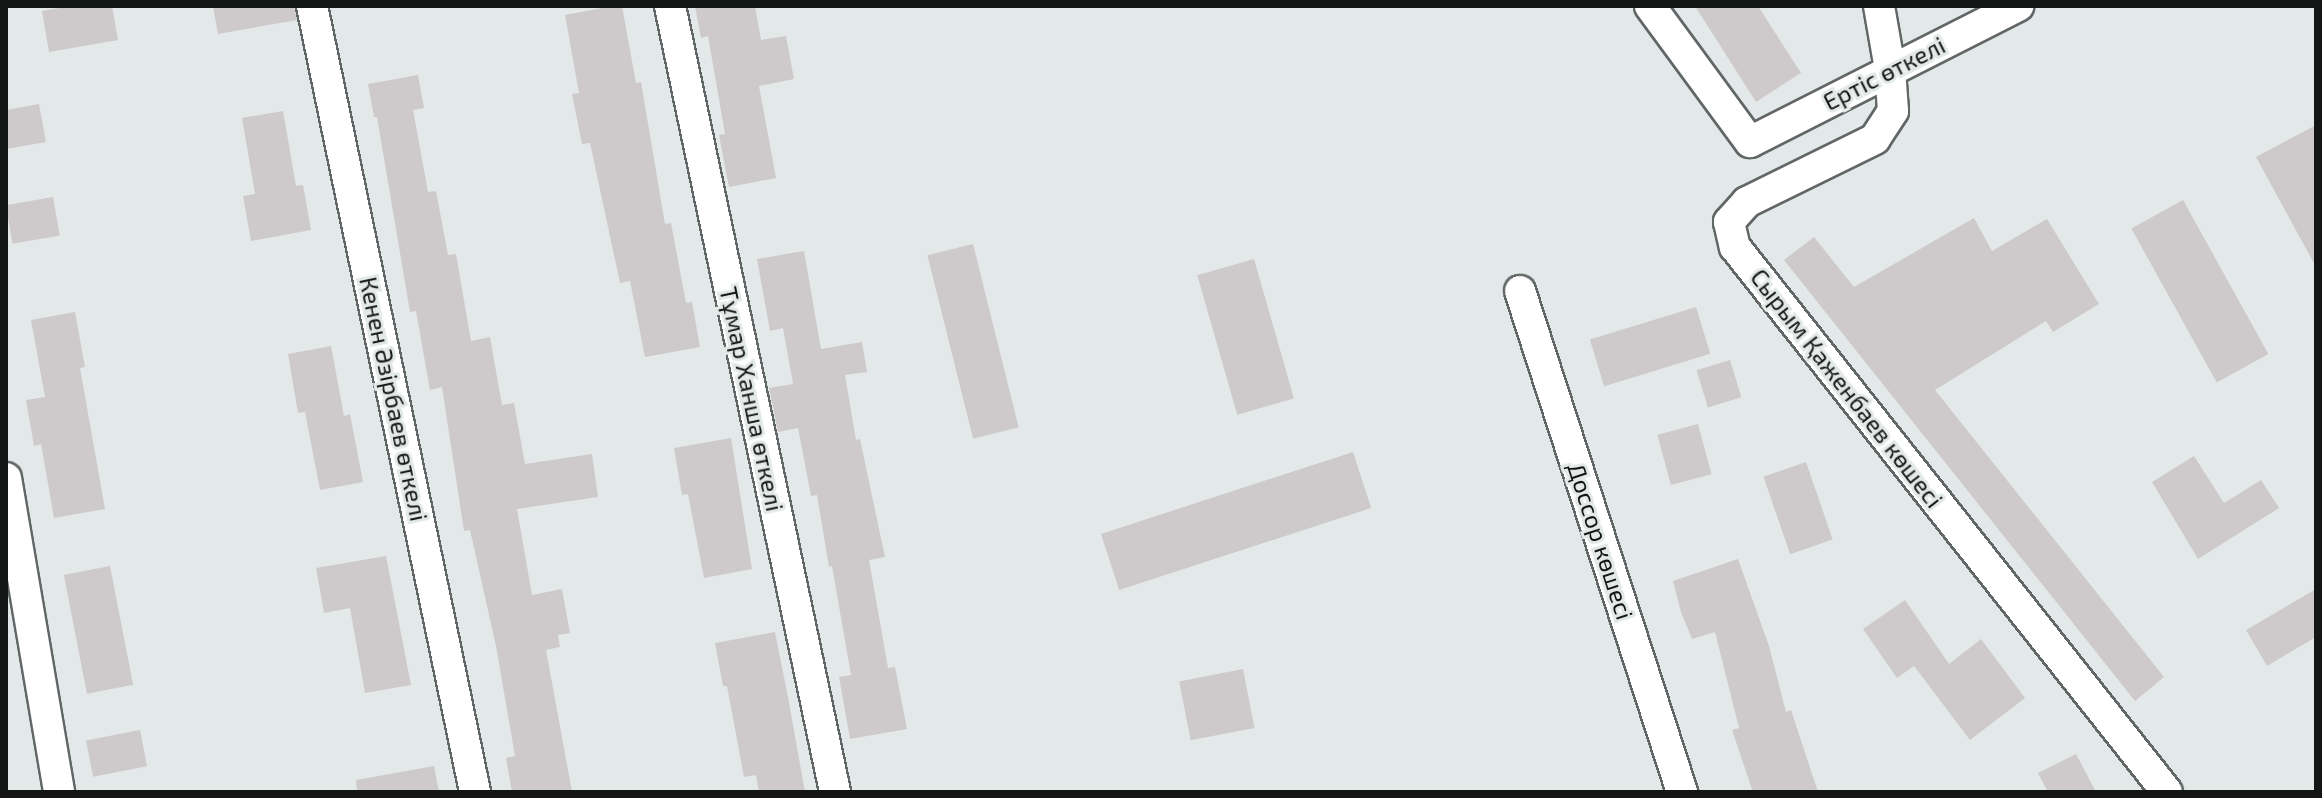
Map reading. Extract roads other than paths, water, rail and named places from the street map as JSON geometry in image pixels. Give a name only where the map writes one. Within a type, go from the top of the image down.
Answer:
[{"type":"street","name":"Кенен Әзірбаев өткелі","points":[[312,6],[475,792]]},
{"type":"street","name":"Тұмар Ханша өткелі","points":[[670,6],[835,792]]},
{"type":"street","name":"Ертіс өткелі","points":[[1650,6],[1750,142],[2018,6]]},
{"type":"street","name":"Сырым Қаженбаев көшесі","points":[[1879,6],[1890,69],[1893,111],[1875,139],[1747,202],[1729,222],[1735,247],[2167,792]]},
{"type":"street","name":"Доссор көшесі","points":[[1520,291],[1682,792]]},
{"type":"street","points":[[6,478],[59,792]]}]
